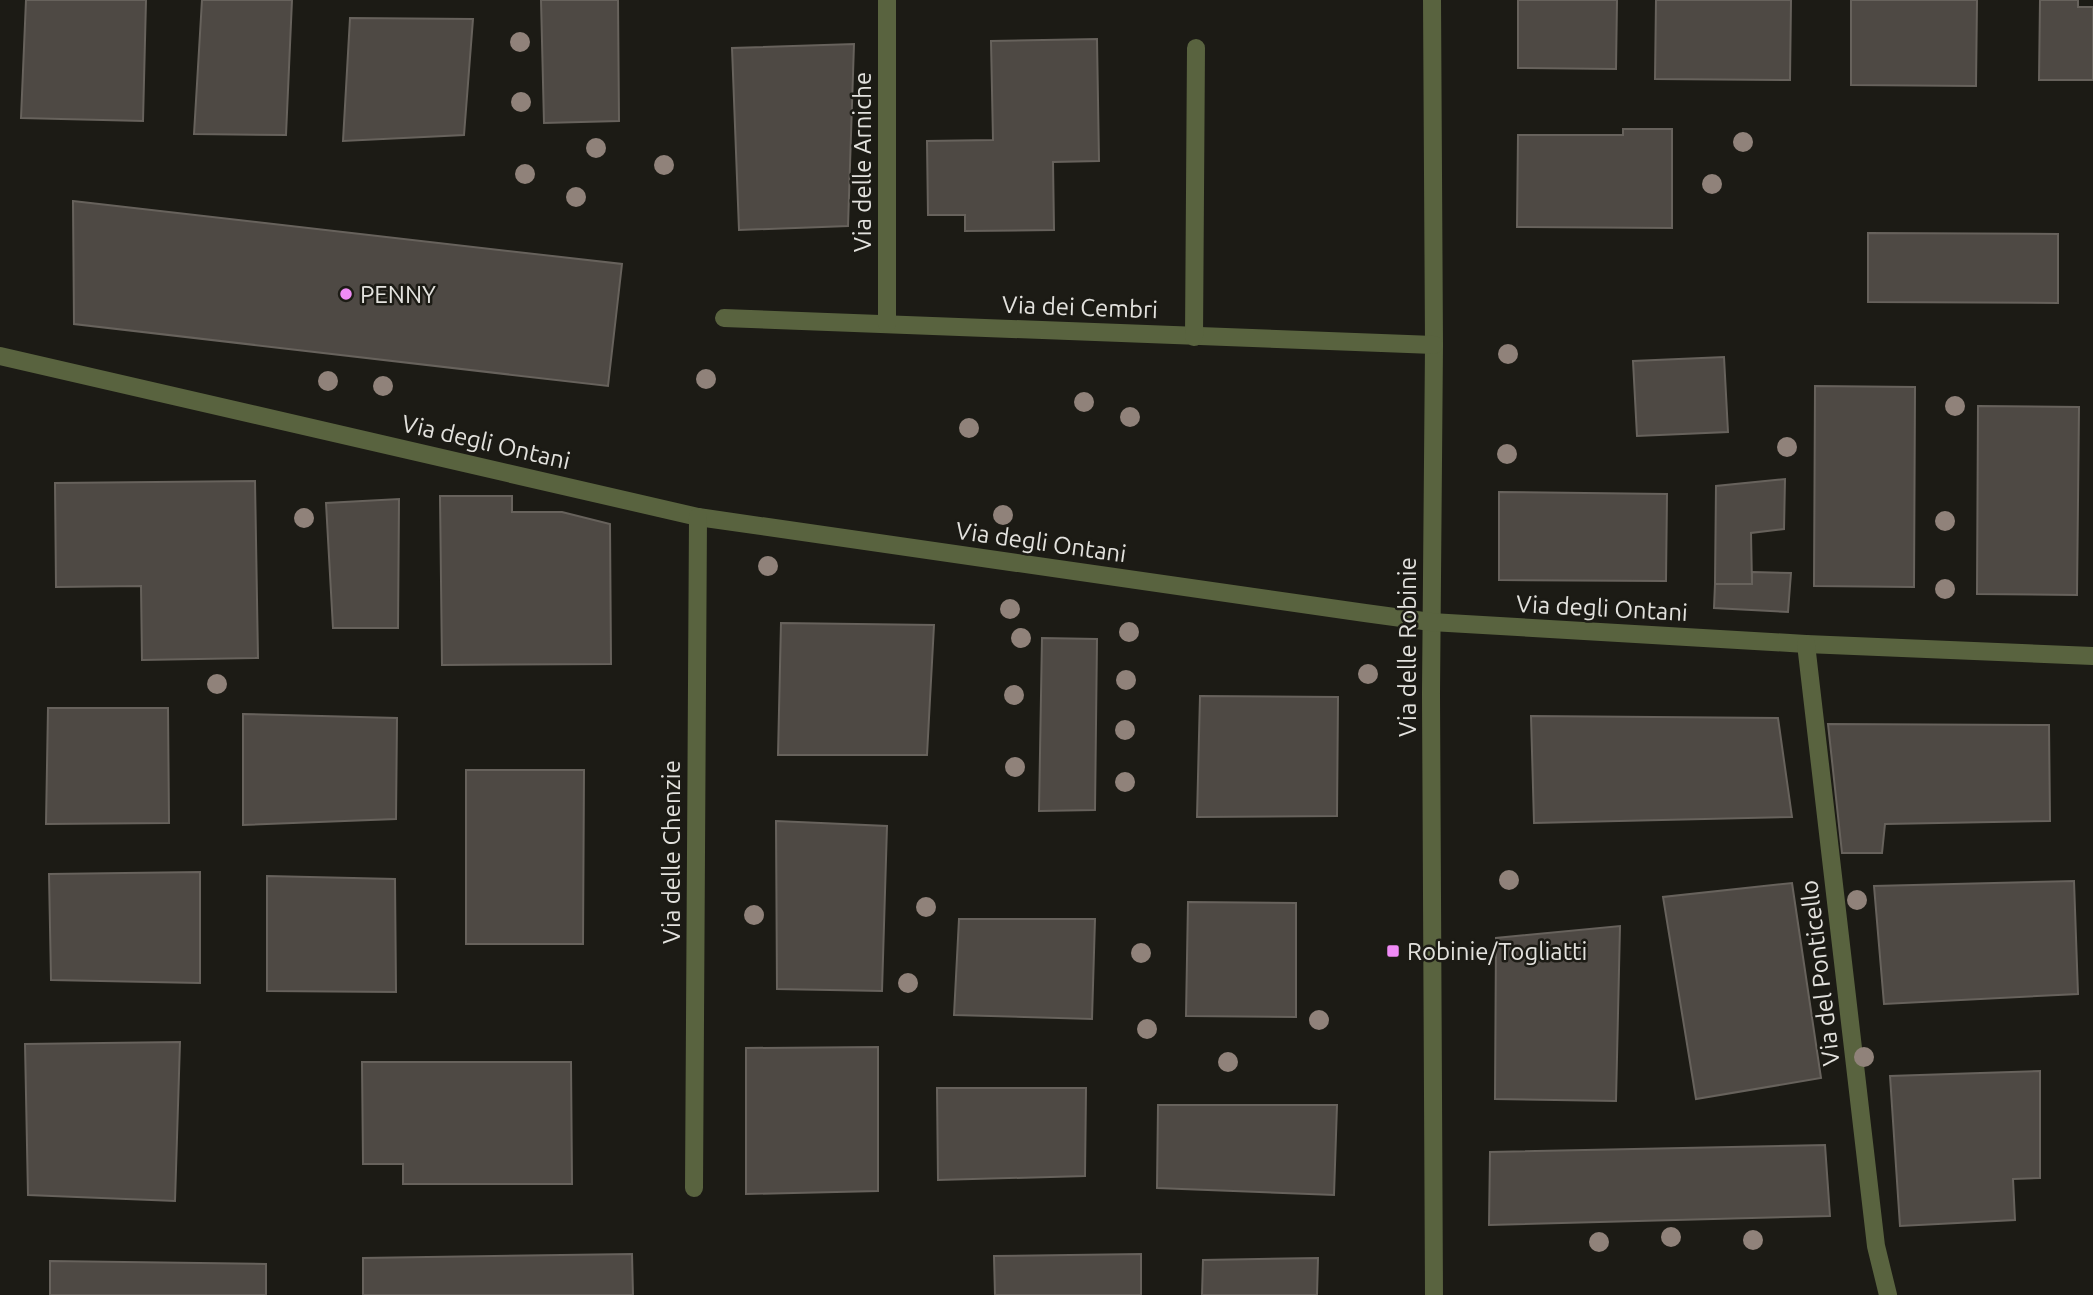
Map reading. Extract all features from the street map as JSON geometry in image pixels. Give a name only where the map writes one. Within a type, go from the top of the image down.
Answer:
[{"type":"street","name":"Via delle Arniche","points":[[887,0],[887,324]]},
{"type":"street","name":"Via delle Robinie","points":[[1432,0],[1434,1295]]},
{"type":"street","points":[[1194,337],[1196,48]]},
{"type":"street","name":"Via dei Cembri","points":[[724,318],[1434,345]]},
{"type":"street","name":"Via degli Ontani","points":[[0,356],[698,517],[1431,622],[1806,644],[2093,656]]},
{"type":"street","name":"Via delle Chenzie","points":[[694,1188],[698,517]]},
{"type":"street","name":"Via del Ponticello","points":[[1806,644],[1876,1246],[1888,1295]]},
{"type":"building","points":[[26,0],[146,0],[143,121],[21,118]]},
{"type":"building","points":[[202,0],[292,0],[286,135],[194,134]]},
{"type":"building","points":[[541,0],[618,0],[619,121],[544,123]]},
{"type":"building","points":[[1518,0],[1617,0],[1616,69],[1518,68]]},
{"type":"building","points":[[1656,0],[1791,0],[1790,80],[1655,79]]},
{"type":"building","points":[[1851,0],[1977,0],[1976,86],[1851,85]]},
{"type":"building","points":[[2040,0],[2078,0],[2078,7],[2093,7],[2093,80],[2039,80]]},
{"type":"building","points":[[350,18],[473,19],[464,135],[343,141]]},
{"type":"building","points":[[1097,39],[1099,161],[1053,162],[1054,230],[965,231],[965,215],[928,215],[927,141],[993,140],[991,41]]},
{"type":"building","points":[[854,44],[848,226],[739,230],[732,48]]},
{"type":"building","points":[[1623,129],[1672,129],[1672,228],[1517,227],[1518,135],[1623,135]]},
{"type":"building","name":"PENNY","points":[[73,201],[622,264],[608,386],[74,324]]},
{"type":"building","points":[[1868,233],[2058,234],[2058,303],[1868,302]]},
{"type":"building","points":[[1724,357],[1728,432],[1637,436],[1633,361]]},
{"type":"building","points":[[1815,386],[1915,387],[1914,587],[1814,586]]},
{"type":"building","points":[[1978,406],[2079,407],[2077,595],[1977,594]]},
{"type":"building","points":[[1785,479],[1784,529],[1751,533],[1752,584],[1715,584],[1716,486]]},
{"type":"building","points":[[255,481],[258,658],[142,660],[141,586],[56,587],[55,483]]},
{"type":"building","points":[[1499,492],[1667,494],[1666,581],[1499,580]]},
{"type":"building","points":[[440,496],[512,496],[512,512],[562,512],[610,524],[611,664],[442,665]]},
{"type":"building","points":[[399,499],[398,628],[333,628],[326,503]]},
{"type":"building","points":[[1752,572],[1791,573],[1788,612],[1714,608],[1715,584],[1752,584]]},
{"type":"building","points":[[781,623],[934,625],[927,755],[778,755]]},
{"type":"building","points":[[1042,638],[1097,639],[1095,810],[1039,811]]},
{"type":"building","points":[[1200,696],[1338,697],[1337,816],[1197,817]]},
{"type":"building","points":[[48,708],[168,708],[169,823],[46,824]]},
{"type":"building","points":[[243,714],[397,718],[396,819],[243,825]]},
{"type":"building","points":[[1531,716],[1778,718],[1792,817],[1534,823]]},
{"type":"building","points":[[1828,724],[2049,725],[2050,821],[1885,824],[1882,853],[1842,853]]},
{"type":"building","points":[[466,770],[584,770],[583,944],[466,944]]},
{"type":"building","points":[[776,821],[887,826],[882,991],[777,989]]},
{"type":"building","points":[[200,872],[200,983],[51,980],[49,874]]},
{"type":"building","points":[[267,876],[395,879],[396,992],[267,991]]},
{"type":"building","points":[[2074,881],[2078,994],[1884,1004],[1874,886]]},
{"type":"building","points":[[1792,883],[1821,1078],[1696,1099],[1663,897]]},
{"type":"building","points":[[1188,902],[1296,903],[1296,1017],[1186,1016]]},
{"type":"building","points":[[959,919],[1095,919],[1092,1019],[954,1015]]},
{"type":"building","points":[[1620,926],[1616,1101],[1495,1099],[1496,938]]},
{"type":"building","points":[[180,1042],[175,1201],[28,1195],[25,1044]]},
{"type":"building","points":[[878,1047],[878,1191],[746,1194],[746,1048]]},
{"type":"building","points":[[362,1062],[571,1062],[572,1184],[403,1184],[403,1164],[363,1164]]},
{"type":"building","points":[[2040,1071],[2040,1178],[2013,1179],[2015,1220],[1900,1226],[1890,1076]]},
{"type":"building","points":[[937,1088],[1086,1088],[1085,1176],[938,1180]]},
{"type":"building","points":[[1158,1105],[1337,1105],[1334,1195],[1157,1188]]},
{"type":"building","points":[[1825,1145],[1830,1216],[1489,1225],[1490,1152]]},
{"type":"building","points":[[632,1254],[633,1295],[363,1295],[363,1258]]},
{"type":"building","points":[[1141,1254],[1141,1295],[995,1295],[994,1256]]},
{"type":"building","points":[[1318,1258],[1317,1295],[1202,1295],[1203,1260]]},
{"type":"building","points":[[50,1261],[266,1264],[266,1295],[50,1295]]},
{"type":"place","name":"PENNY","points":[[346,294]]},
{"type":"place","name":"Robinie/Togliatti","points":[[1393,951]]}]
